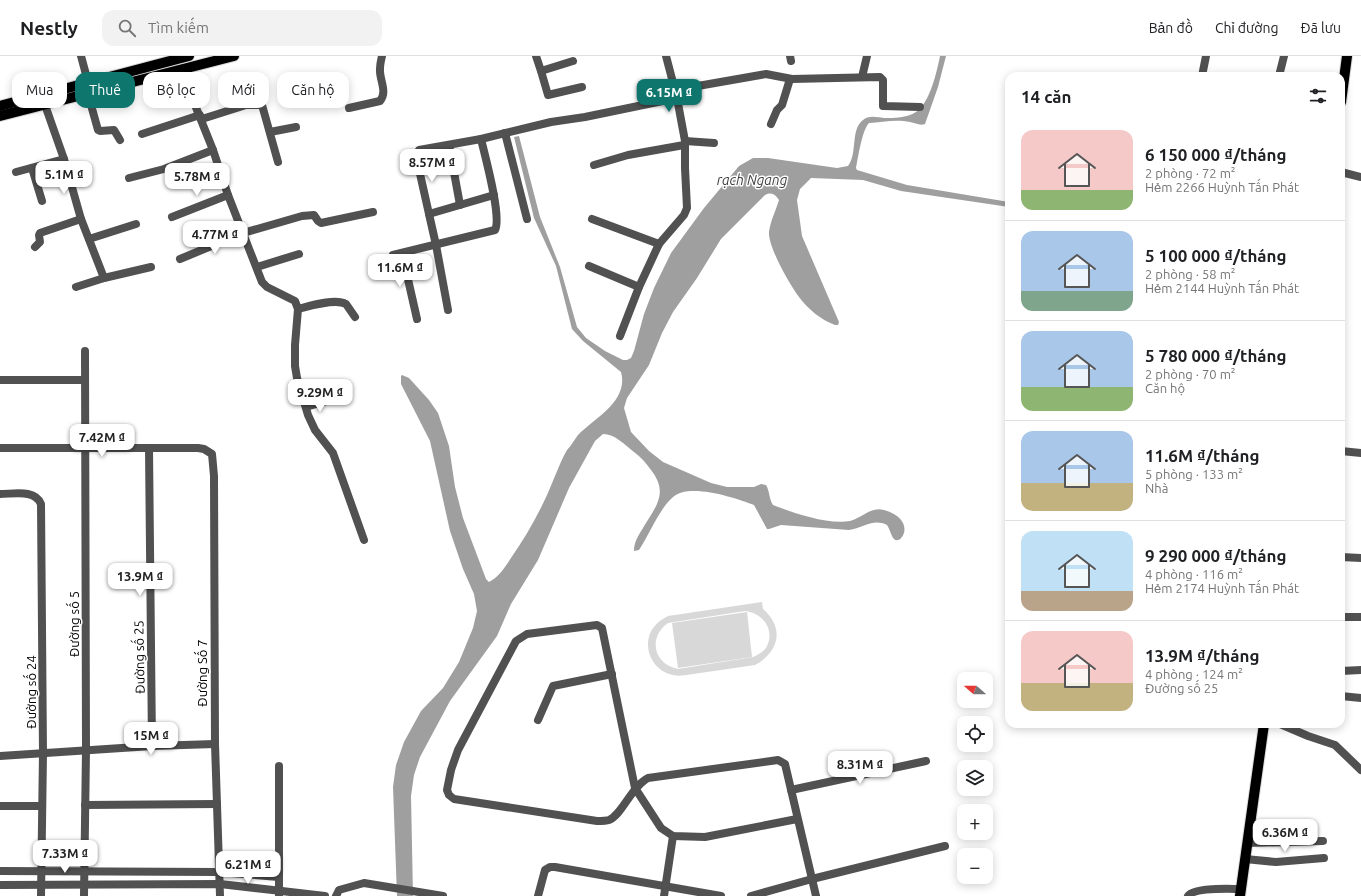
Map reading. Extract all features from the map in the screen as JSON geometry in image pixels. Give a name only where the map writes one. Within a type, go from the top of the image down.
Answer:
[{"type":"main road","points":[[123,72],[173,58],[188,56]]},
{"type":"main road","points":[[135,82],[234,56]]},
{"type":"main road","points":[[1345,72],[1347,56]]},
{"type":"main road","points":[[0,106],[75,86]]},
{"type":"main road","points":[[0,116],[33,108]]},
{"type":"main road","points":[[1240,892],[1263,728]]},
{"type":"street","points":[[81,56],[85,72]]},
{"type":"street","points":[[349,108],[380,101],[382,99],[384,94],[380,70],[382,56]]},
{"type":"street","points":[[536,56],[548,95],[582,87]]},
{"type":"street","points":[[620,336],[639,287],[659,244],[686,211],[685,143],[676,94],[666,56]]},
{"type":"street","points":[[862,77],[867,56]]},
{"type":"street","points":[[1203,72],[1206,56]]},
{"type":"street","points":[[1280,72],[1284,56]]},
{"type":"street","points":[[541,71],[572,61]]},
{"type":"street","points":[[181,70],[201,117],[228,195],[264,284],[295,301],[298,309],[295,366],[297,378],[308,415],[315,430],[333,453],[364,540]]},
{"type":"street","points":[[448,310],[436,245],[416,156],[419,150],[481,139],[551,122],[585,117],[676,94],[766,74],[790,79],[880,77],[883,80],[883,106],[920,107]]},
{"type":"street","points":[[772,124],[777,110],[782,105],[790,79]]},
{"type":"street","points":[[142,134],[246,105],[261,104],[263,106],[278,162]]},
{"type":"street","points":[[46,108],[64,159],[81,220],[104,278]]},
{"type":"street","points":[[92,108],[98,130],[114,130],[120,140]]},
{"type":"street","points":[[270,132],[296,128]]},
{"type":"street","points":[[505,133],[527,219]]},
{"type":"street","points":[[393,255],[495,230],[497,221],[494,195],[481,139]]},
{"type":"street","points":[[594,165],[628,155],[685,143],[714,143]]},
{"type":"street","points":[[449,145],[460,205]]},
{"type":"street","points":[[129,178],[164,169],[213,150]]},
{"type":"street","points":[[16,172],[64,159]]},
{"type":"street","points":[[32,168],[42,201]]},
{"type":"street","points":[[1345,173],[1361,177]]},
{"type":"street","points":[[172,217],[228,195]]},
{"type":"street","points":[[429,214],[494,195]]},
{"type":"street","points":[[180,259],[243,233],[302,216],[314,215],[321,223],[373,212]]},
{"type":"street","points":[[592,219],[659,244]]},
{"type":"street","points":[[35,248],[40,242],[40,233],[81,220]]},
{"type":"street","points":[[89,239],[136,224]]},
{"type":"street","points":[[402,253],[417,320]]},
{"type":"street","points":[[257,267],[299,254]]},
{"type":"street","points":[[589,266],[639,287]]},
{"type":"street","points":[[76,286],[151,267]]},
{"type":"street","points":[[298,309],[316,304],[339,302],[346,304],[355,317]]},
{"type":"street","name":"Đường số 5","points":[[84,896],[85,805],[83,751],[85,351]]},
{"type":"street","points":[[0,380],[85,380]]},
{"type":"street","points":[[306,407],[330,400]]},
{"type":"street","points":[[0,448],[149,448]]},
{"type":"street","name":"Đường Số 7","points":[[149,448],[198,448],[209,451],[213,457],[214,744],[220,896]]},
{"type":"street","name":"Đường số 25","points":[[149,448],[152,746]]},
{"type":"street","points":[[1345,451],[1361,453]]},
{"type":"street","name":"Đường số 24","points":[[0,494],[30,494],[39,500],[41,504],[43,753],[40,872],[41,896]]},
{"type":"street","points":[[1345,557],[1361,558]]},
{"type":"street","points":[[1345,617],[1361,618]]},
{"type":"street","points":[[797,819],[705,837],[673,836],[661,828],[635,788],[602,628],[599,625],[594,624],[526,634],[516,640],[458,750],[451,770],[447,790],[449,795],[454,798],[597,821],[610,820],[617,814],[635,788],[644,780],[652,777],[778,760],[785,764],[816,896]]},
{"type":"street","points":[[1345,671],[1361,670]]},
{"type":"street","points":[[538,720],[553,686],[612,674]]},
{"type":"street","points":[[1345,696],[1361,698]]},
{"type":"street","points":[[1289,728],[1335,745],[1361,770]]},
{"type":"street","points":[[0,756],[152,746],[214,744]]},
{"type":"street","points":[[791,790],[926,761]]},
{"type":"street","points":[[278,766],[279,894]]},
{"type":"street","points":[[85,805],[217,804]]},
{"type":"street","points":[[0,806],[42,806]]},
{"type":"street","points":[[664,896],[673,836]]},
{"type":"street","points":[[1247,844],[1323,841]]},
{"type":"street","points":[[751,896],[812,879],[945,846]]},
{"type":"street","points":[[1245,859],[1276,862],[1324,858]]},
{"type":"street","points":[[538,896],[545,870],[550,867],[721,896]]},
{"type":"street","points":[[0,872],[219,872],[279,877]]},
{"type":"street","points":[[336,896],[339,890],[364,883],[440,895]]},
{"type":"street","points":[[0,885],[220,884],[279,894],[324,896]]},
{"type":"street","points":[[1188,896],[1192,892],[1206,890],[1240,892]]},
{"type":"shaded area","points":[[762,602],[763,609],[770,616],[774,624],[776,639],[774,647],[763,660],[755,665],[679,676],[673,675],[658,668],[652,660],[648,650],[648,639],[651,631],[656,624],[668,616]],"holes":[[[745,611],[757,615],[766,624],[769,635],[769,641],[766,648],[753,657],[678,669],[663,662],[659,656],[656,649],[656,642],[658,635],[668,623]]]},
{"type":"shaded area","points":[[747,612],[752,657],[678,668],[672,623]]},
{"type":"water","name":"rạch Ngang","points":[[940,56],[946,56],[938,87],[925,124],[919,125],[900,121],[869,123],[862,138],[856,168],[857,170],[907,185],[1005,201],[1005,206],[901,191],[863,180],[811,178],[800,189],[797,200],[802,236],[839,322],[838,325],[835,325],[815,314],[806,306],[785,275],[772,247],[769,232],[779,200],[773,194],[765,195],[721,239],[697,278],[673,312],[662,333],[649,365],[627,398],[624,408],[631,432],[649,451],[663,462],[711,483],[727,487],[754,487],[761,484],[766,485],[773,505],[801,515],[822,520],[841,522],[850,521],[871,511],[879,509],[884,510],[894,514],[901,520],[904,525],[903,536],[897,540],[894,539],[887,525],[882,523],[868,524],[849,530],[781,525],[767,529],[754,505],[724,495],[700,491],[689,491],[679,493],[668,502],[639,550],[634,551],[639,534],[659,499],[659,486],[651,470],[639,456],[616,438],[603,434],[595,441],[569,488],[538,560],[511,604],[497,636],[450,701],[420,757],[414,775],[411,796],[413,896],[397,896],[393,787],[396,765],[404,742],[421,711],[443,688],[459,662],[473,628],[477,611],[474,594],[463,569],[450,531],[430,441],[401,384],[401,376],[402,375],[409,378],[429,400],[438,413],[449,446],[455,487],[463,518],[486,579],[489,582],[502,572],[526,535],[550,489],[567,450],[578,435],[609,408],[620,392],[622,382],[621,372],[583,341],[572,329],[556,266],[534,218],[514,137],[519,136],[540,217],[560,267],[577,327],[586,338],[605,351],[623,360],[627,360],[631,358],[634,351],[644,314],[654,288],[671,253],[704,208],[739,166],[753,158],[768,158],[837,168],[848,166],[853,155],[855,136],[859,124],[865,118],[905,117],[916,112],[921,108],[929,94]]}]
